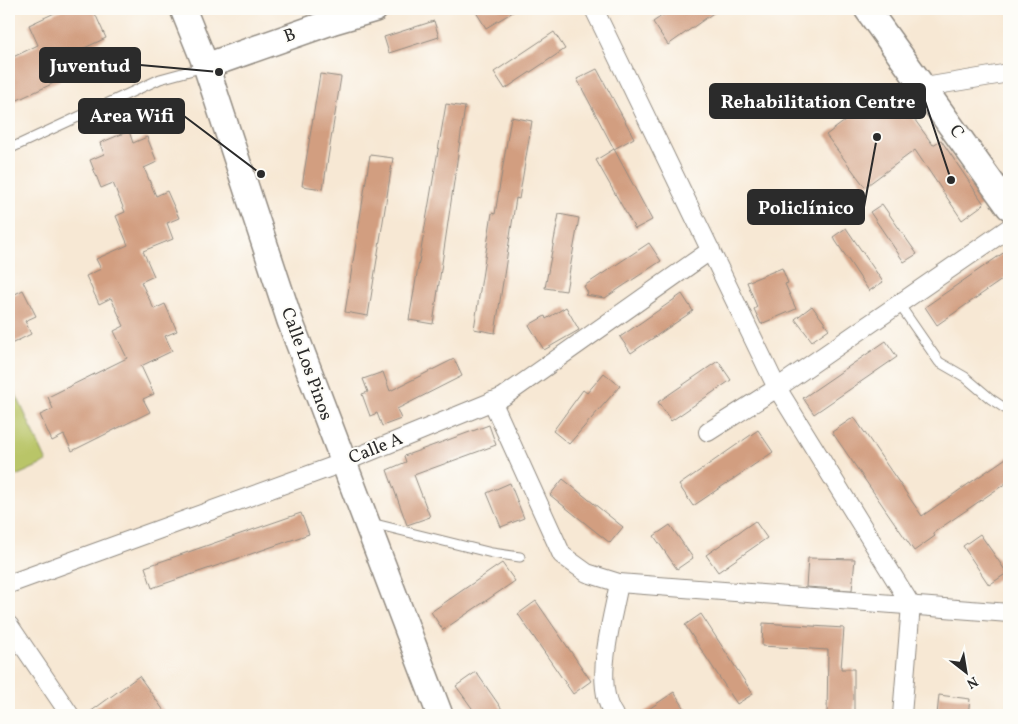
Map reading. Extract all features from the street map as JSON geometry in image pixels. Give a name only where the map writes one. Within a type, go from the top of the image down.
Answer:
[{"type":"street","name":"Calle Los Pinos","points":[[183,9],[206,66],[290,321],[342,463],[440,715]]},
{"type":"street","name":"B","points":[[206,66],[334,21],[375,9]]},
{"type":"street","points":[[594,9],[777,388],[911,605],[902,715]]},
{"type":"street","name":"C","points":[[867,9],[925,87],[1009,207]]},
{"type":"street","points":[[925,87],[1009,74]]},
{"type":"street","points":[[708,432],[777,388],[1009,228]]},
{"type":"street","name":"Calle A","points":[[9,584],[342,463],[492,401],[510,392],[711,250]]},
{"type":"street","points":[[492,401],[562,555],[587,573],[620,583],[1009,613]]},
{"type":"street","points":[[614,715],[609,708],[603,674],[620,583]]},
{"type":"street","points":[[9,625],[70,715]]},
{"type":"lane","points":[[9,149],[160,79],[206,66]]},
{"type":"lane","points":[[899,304],[939,362],[965,376],[991,399],[1009,411]]},
{"type":"lane","points":[[366,521],[492,553],[520,557]]},
{"type":"green space","points":[[15,392],[47,462],[9,479],[9,395]]},
{"type":"building","points":[[63,9],[93,9],[106,38],[78,51],[86,68],[9,104],[9,59],[38,45],[29,25]]},
{"type":"building","points":[[474,9],[518,9],[486,28]]},
{"type":"building","points":[[672,9],[719,9],[668,45],[653,22]]},
{"type":"building","points":[[434,21],[439,37],[389,53],[384,37]]},
{"type":"building","points":[[554,32],[565,49],[505,89],[494,72]]},
{"type":"building","points":[[597,69],[634,138],[614,149],[577,79]]},
{"type":"building","points":[[320,74],[341,77],[323,189],[302,186]]},
{"type":"building","points":[[891,87],[933,145],[941,140],[984,204],[962,220],[915,150],[865,187],[826,135]]},
{"type":"building","points":[[446,104],[465,107],[433,324],[409,320]]},
{"type":"building","points":[[511,117],[532,121],[519,199],[516,198],[495,333],[474,329],[492,213],[495,214]]},
{"type":"building","points":[[129,131],[133,143],[147,137],[157,162],[144,168],[156,196],[167,191],[179,218],[167,223],[173,239],[143,251],[154,276],[141,282],[154,309],[165,304],[177,331],[165,336],[172,351],[141,366],[154,394],[143,399],[150,412],[72,451],[64,435],[52,441],[40,415],[53,409],[48,397],[127,358],[114,331],[124,326],[111,298],[99,304],[86,276],[101,269],[96,259],[128,245],[116,216],[125,212],[113,183],[101,188],[90,160],[104,154],[100,143]]},
{"type":"building","points":[[614,149],[652,220],[635,229],[596,160]]},
{"type":"building","points":[[370,155],[393,158],[368,316],[345,312]]},
{"type":"building","points":[[882,204],[917,254],[904,262],[870,212]]},
{"type":"building","points":[[559,214],[579,218],[566,291],[545,288]]},
{"type":"building","points":[[846,228],[883,282],[869,291],[833,237]]},
{"type":"building","points":[[649,243],[661,261],[605,298],[585,295],[588,293],[584,286]]},
{"type":"building","points":[[1009,249],[1009,275],[937,325],[925,307]]},
{"type":"building","points":[[782,268],[788,283],[785,284],[796,309],[761,324],[754,309],[757,307],[747,282]]},
{"type":"building","points":[[23,290],[36,316],[25,321],[31,334],[9,345],[9,297]]},
{"type":"building","points":[[682,294],[693,311],[631,353],[620,337]]},
{"type":"building","points":[[812,306],[829,329],[812,341],[795,319]]},
{"type":"building","points":[[566,307],[579,330],[544,350],[529,325],[545,316],[546,319]]},
{"type":"building","points":[[886,341],[897,357],[814,414],[803,398]]},
{"type":"building","points":[[454,359],[462,376],[397,409],[401,419],[382,426],[377,413],[370,416],[362,394],[368,392],[363,379],[383,372],[390,391]]},
{"type":"building","points":[[718,361],[731,380],[671,421],[658,402]]},
{"type":"building","points":[[604,373],[620,386],[569,444],[553,431],[583,390],[587,393]]},
{"type":"building","points":[[854,417],[922,516],[1009,456],[1009,481],[933,533],[935,536],[914,551],[832,432]]},
{"type":"building","points":[[489,425],[496,445],[414,475],[430,517],[407,525],[387,470],[406,462],[404,456]]},
{"type":"building","points":[[758,430],[773,452],[693,506],[679,485]]},
{"type":"building","points":[[563,479],[623,527],[610,543],[550,495]]},
{"type":"building","points":[[510,483],[524,518],[501,527],[487,493]]},
{"type":"building","points":[[301,513],[309,534],[152,588],[145,567]]},
{"type":"building","points":[[755,521],[767,538],[718,572],[706,555]]},
{"type":"building","points":[[670,525],[693,558],[677,569],[654,536]]},
{"type":"building","points":[[980,534],[1007,573],[989,585],[963,546]]},
{"type":"building","points":[[808,558],[855,559],[852,590],[806,587]]},
{"type":"building","points":[[502,563],[515,581],[443,630],[431,612]]},
{"type":"building","points":[[536,601],[591,681],[573,694],[518,614]]},
{"type":"building","points":[[701,614],[753,694],[737,704],[685,625]]},
{"type":"building","points":[[763,623],[844,628],[841,669],[854,669],[854,715],[827,715],[828,650],[762,646]]},
{"type":"building","points":[[476,672],[506,715],[477,715],[456,686]]},
{"type":"building","points":[[139,676],[167,715],[86,715]]},
{"type":"building","points":[[674,692],[689,715],[640,715]]},
{"type":"building","points":[[939,695],[970,699],[968,715],[937,715]]},
{"type":"place","name":"Juventud","points":[[219,72]]},
{"type":"place","name":"Policlínico","points":[[877,137]]},
{"type":"place","name":"Area Wifi","points":[[261,174]]},
{"type":"place","name":"Rehabilitation Centre","points":[[951,180]]}]
